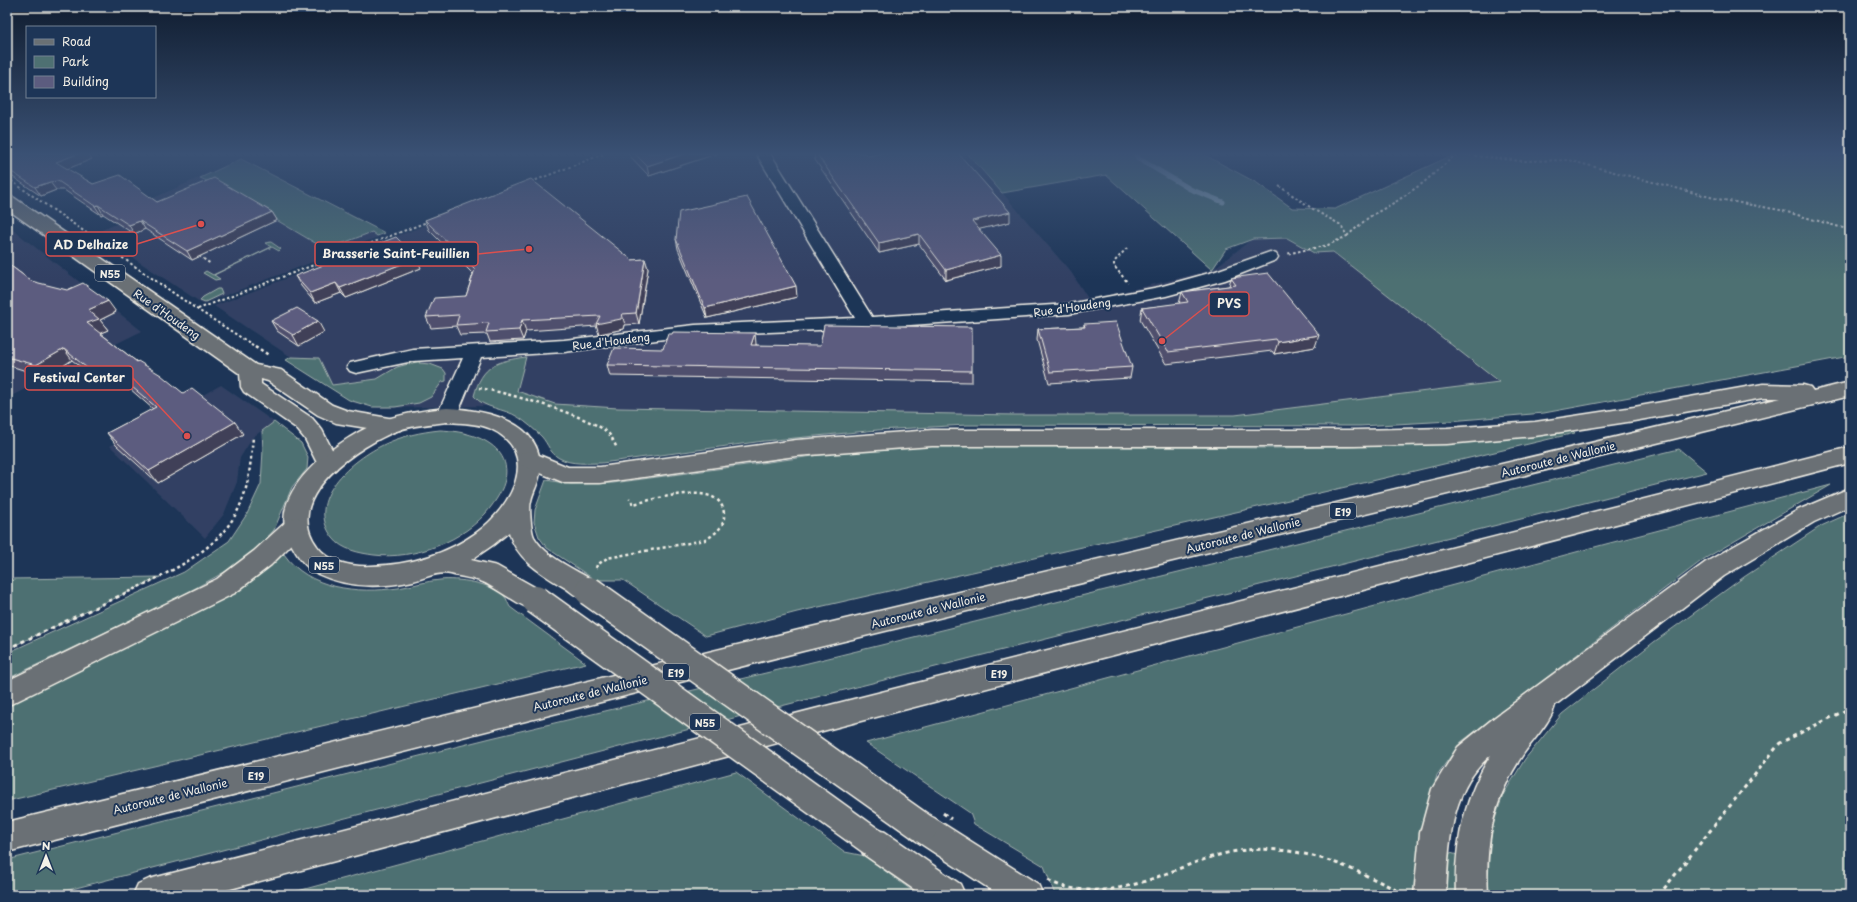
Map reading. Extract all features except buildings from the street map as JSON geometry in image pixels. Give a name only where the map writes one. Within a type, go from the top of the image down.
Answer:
[{"type":"main road","name":"Rue d'Houdeng","points":[[7,201],[250,371],[274,375],[325,410],[344,418],[392,425]]},
{"type":"main road","points":[[250,371],[251,387],[304,423],[314,435],[328,463]]},
{"type":"main road","points":[[529,460],[565,475],[600,474],[796,448],[932,438],[1355,438],[1448,436],[1535,429],[1634,414],[1764,391],[1844,390]]},
{"type":"main road","name":"Autoroute de Wallonie","points":[[7,837],[810,639],[1844,390]]},
{"type":"main road","name":"N55","points":[[448,415],[472,416],[493,421],[510,431],[523,444],[529,460],[529,481],[519,503],[503,523],[486,538],[466,552],[443,562],[413,572],[383,576],[356,575],[331,569],[313,558],[301,544],[296,526],[297,510],[304,494],[314,478],[328,463],[352,445],[392,425],[420,418],[448,415]]},
{"type":"main road","name":"E19","points":[[149,895],[849,712],[1850,455]]},
{"type":"main road","points":[[1417,895],[1447,789],[1468,756],[1505,726],[1715,569],[1806,516],[1850,496]]},
{"type":"main road","name":"N55","points":[[519,503],[521,533],[525,543],[537,557],[590,580],[923,828],[1036,886]]},
{"type":"main road","points":[[7,694],[226,586],[250,570],[272,551],[296,526]]},
{"type":"main road","name":"N55","points":[[443,562],[488,573],[536,600],[874,843],[949,895]]},
{"type":"main road","points":[[1472,895],[1473,845],[1480,812],[1493,778],[1551,693]]},
{"type":"street","points":[[789,195],[867,322]]},
{"type":"street","name":"Rue d'Houdeng","points":[[356,367],[413,355],[474,353],[584,344],[694,330],[1041,312],[1096,306],[1139,297],[1219,276],[1270,257]]},
{"type":"street","points":[[448,415],[474,353]]},
{"type":"path","points":[[32,195],[198,310],[271,357]]},
{"type":"path","points":[[1293,195],[1316,212],[1341,225],[1347,236]]},
{"type":"path","points":[[1270,257],[1328,245],[1347,236],[1368,217],[1406,195]]},
{"type":"path","points":[[1703,195],[1780,210],[1850,230]]},
{"type":"path","points":[[176,320],[198,310],[432,220]]},
{"type":"path","points":[[1127,248],[1114,262],[1114,266],[1139,297]]},
{"type":"path","points":[[199,256],[211,264]]},
{"type":"path","points":[[460,388],[482,388],[551,408],[593,424],[608,433],[617,448]]},
{"type":"path","points":[[7,649],[160,577],[208,547],[224,531],[243,500],[249,480],[253,437]]},
{"type":"path","points":[[590,580],[597,565],[607,558],[706,540],[718,531],[725,518],[722,504],[718,498],[707,494],[692,494],[633,504],[629,498]]},
{"type":"path","points":[[1659,895],[1780,743],[1850,708]]},
{"type":"path","points":[[951,819],[958,823]]},
{"type":"path","points":[[1036,886],[1058,886],[1084,891],[1107,891],[1130,888],[1217,856],[1238,851],[1277,849],[1306,854],[1343,864],[1417,895]]},
{"type":"shaded area","points":[[160,195],[311,195],[386,234],[203,304],[95,233],[153,208],[149,200]]},
{"type":"shaded area","points":[[504,195],[1004,195],[1071,272],[1089,300],[1212,270],[1292,208],[1333,252],[1499,382],[1450,421],[1360,426],[967,425],[878,430],[764,441],[602,463],[584,464],[560,459],[552,453],[542,437],[518,416],[503,410],[487,406],[380,408],[354,403],[286,360],[291,357],[214,306]]},
{"type":"shaded area","points":[[7,225],[142,331],[7,398]]},
{"type":"shaded area","points":[[221,385],[274,422],[253,437],[240,458],[237,482],[224,514],[205,538],[110,446]]},
{"type":"green space","points":[[234,195],[311,195],[385,233],[377,236],[372,232],[333,247],[335,252],[319,254],[327,250]]},
{"type":"green space","points":[[1128,195],[1274,195],[1292,208],[1335,209],[1365,195],[1850,195],[1850,356],[1544,413],[1450,421],[1360,426],[967,425],[878,430],[764,441],[602,463],[574,463],[559,458],[551,451],[542,437],[524,421],[512,414],[483,404],[474,396],[481,377],[492,366],[507,360],[526,357],[517,391],[555,404],[618,408],[1014,415],[1235,415],[1499,382],[1333,252],[1314,253],[1287,238],[1253,239],[1226,249],[1212,270]]},
{"type":"green space","points":[[271,242],[281,249],[279,251],[272,247],[214,275],[220,279],[215,280],[203,273],[206,271],[213,275],[271,247],[265,243]]},
{"type":"green space","points":[[217,289],[220,289],[222,294],[205,302],[200,300],[203,297]]},
{"type":"green space","points":[[291,357],[319,358],[332,385],[377,379],[397,367],[420,361],[419,363],[430,364],[443,369],[446,373],[446,381],[442,382],[431,397],[419,403],[395,407],[372,407],[349,400],[286,360]]},
{"type":"green space","points":[[274,422],[301,443],[308,457],[307,469],[292,487],[274,530],[248,559],[181,596],[7,679],[7,653],[184,572],[229,541],[247,514],[261,484],[263,450],[262,431]]},
{"type":"green space","points":[[440,430],[474,436],[488,443],[498,451],[505,462],[506,475],[501,491],[490,508],[479,520],[453,539],[438,546],[405,554],[389,556],[374,555],[346,548],[337,542],[325,524],[324,509],[328,496],[336,482],[347,470],[372,451],[391,441],[412,435]]},
{"type":"green space","points":[[1572,430],[1575,433],[1372,481],[797,612],[706,636],[623,580],[595,580],[547,548],[539,537],[534,522],[535,510],[546,480],[571,484],[613,483],[828,454],[949,445],[1269,448],[1348,447],[1439,443]]},
{"type":"green space","points":[[1679,449],[1707,472],[623,746],[49,895],[7,895],[7,860],[491,738],[808,663]]},
{"type":"green space","points":[[1831,485],[1704,559],[1461,742],[1437,775],[1419,842],[1419,895],[1059,895],[1054,892],[1044,866],[974,824],[970,813],[866,743],[1606,544]]},
{"type":"green space","points":[[1850,513],[1850,895],[1486,895],[1485,877],[1492,828],[1503,795],[1525,759],[1562,714],[1654,642],[1744,577],[1821,526]]},
{"type":"green space","points":[[284,554],[294,566],[306,575],[320,582],[351,589],[383,590],[447,580],[474,582],[483,585],[499,591],[505,597],[510,607],[586,663],[7,801],[7,702],[209,604],[258,576]]},
{"type":"green space","points":[[160,577],[7,649],[7,579]]},
{"type":"green space","points":[[736,772],[845,852],[865,856],[918,895],[283,895]]},
{"type":"green space","points":[[1447,852],[1461,856],[1462,895],[1444,895]]},
{"type":"waterway","points":[[1205,195],[1223,202]]},
{"type":"place","name":"AD Delhaize","points":[[201,224]]},
{"type":"place","name":"Brasserie Saint-Feuillien","points":[[529,249]]},
{"type":"place","name":"PVS","points":[[1162,341]]},
{"type":"place","name":"Festival Center","points":[[187,436]]}]
